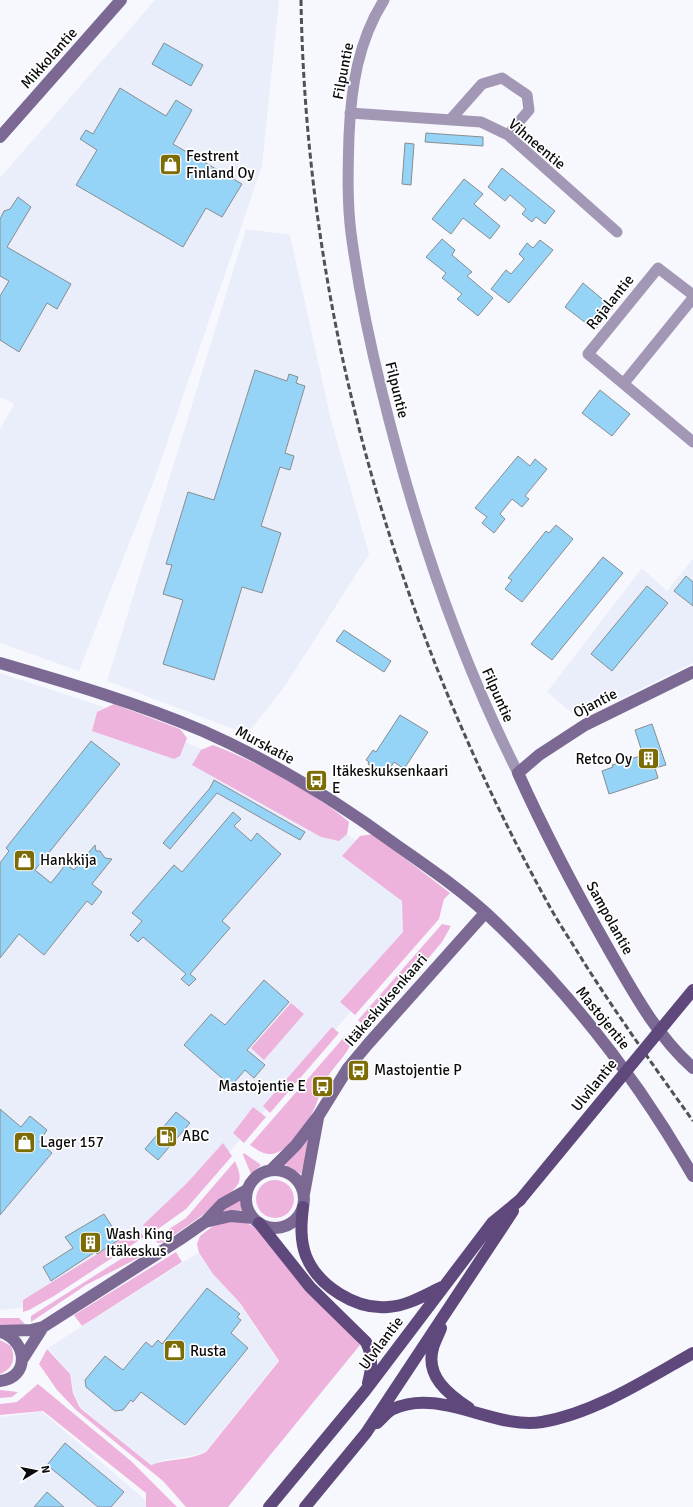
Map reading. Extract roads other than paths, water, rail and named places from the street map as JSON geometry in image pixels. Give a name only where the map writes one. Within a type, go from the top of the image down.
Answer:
[{"type":"main road","name":"Ulvilantie","points":[[305,1507],[366,1433],[520,1200],[693,990]]},
{"type":"main road","name":"Ulvilantie","points":[[269,1507],[365,1391],[492,1223],[520,1200]]},
{"type":"main road","points":[[303,1207],[301,1228],[302,1244],[306,1257],[313,1269],[324,1281],[340,1294],[355,1303],[387,1308],[406,1304],[445,1285]]},
{"type":"main road","points":[[256,1221],[310,1287],[366,1342],[371,1353],[372,1369],[365,1391]]},
{"type":"main road","points":[[452,1301],[433,1348],[431,1362],[435,1376],[446,1392],[473,1410]]},
{"type":"main road","points":[[366,1433],[393,1410],[408,1405],[431,1404],[473,1410],[490,1416],[515,1421],[541,1422],[572,1414],[620,1394],[693,1354]]},
{"type":"street","name":"Mikkolantie","points":[[0,137],[121,0]]},
{"type":"street","name":"Filpuntie","points":[[384,0],[376,12],[363,43],[356,71],[350,113],[348,171],[351,232],[363,306],[390,426],[430,562],[457,638],[486,707],[518,773]]},
{"type":"street","points":[[451,119],[482,84],[502,78],[527,95],[529,110],[508,135]]},
{"type":"street","name":"Vihneentie","points":[[350,113],[481,122],[508,135],[617,232]]},
{"type":"street","name":"Rajalantie","points":[[624,383],[693,297],[658,268],[588,354],[693,442]]},
{"type":"street","name":"Murskatie","points":[[0,663],[98,691],[202,731],[282,771],[366,823],[457,889],[486,913]]},
{"type":"street","name":"Ojantie","points":[[518,773],[539,755],[585,725],[693,672]]},
{"type":"street","name":"Sampolantie","points":[[518,773],[541,825],[626,980],[668,1042],[693,1068]]},
{"type":"street","name":"Itäkeskuksenkaari","points":[[272,1169],[296,1145],[319,1115],[348,1068],[393,1014],[486,913]]},
{"type":"street","name":"Mastojentie","points":[[486,913],[522,948],[586,1021],[619,1063],[658,1119],[693,1176]]},
{"type":"street","name":"Itäkeskuksenkaari","points":[[304,1194],[319,1115]]},
{"type":"street","points":[[205,1222],[231,1216],[256,1221],[272,1228],[285,1226],[293,1222],[303,1207],[304,1194],[300,1184],[293,1176],[283,1170],[272,1169],[260,1173],[253,1179],[246,1190],[245,1200],[248,1210],[256,1221]]},
{"type":"street","points":[[0,1331],[31,1330],[43,1327],[179,1240],[205,1222],[222,1204],[246,1190]]},
{"type":"street","points":[[0,1381],[10,1378],[16,1373],[22,1360],[43,1327]]},
{"type":"street","points":[[0,1331],[10,1334],[17,1341],[21,1350],[22,1360]]},
{"type":"railway","points":[[301,0],[307,119],[321,237],[342,354],[370,470],[406,584],[448,695],[496,803],[551,909],[610,1002],[693,1121]]},
{"type":"place","name":"Festrent Finland Oy","points":[[171,165]]},
{"type":"place","name":"Retco Oy","points":[[648,759]]},
{"type":"place","name":"Itäkeskuksenkaari E","points":[[316,780]]},
{"type":"place","name":"Hankkija","points":[[24,860]]},
{"type":"place","name":"Mastojentie P","points":[[359,1070]]},
{"type":"place","name":"Mastojentie E","points":[[322,1086]]},
{"type":"place","name":"ABC","points":[[167,1136]]},
{"type":"place","name":"Lager 157","points":[[25,1142]]},
{"type":"place","name":"Wash King Itäkeskus","points":[[91,1243]]},
{"type":"place","name":"Rusta","points":[[174,1351]]}]
